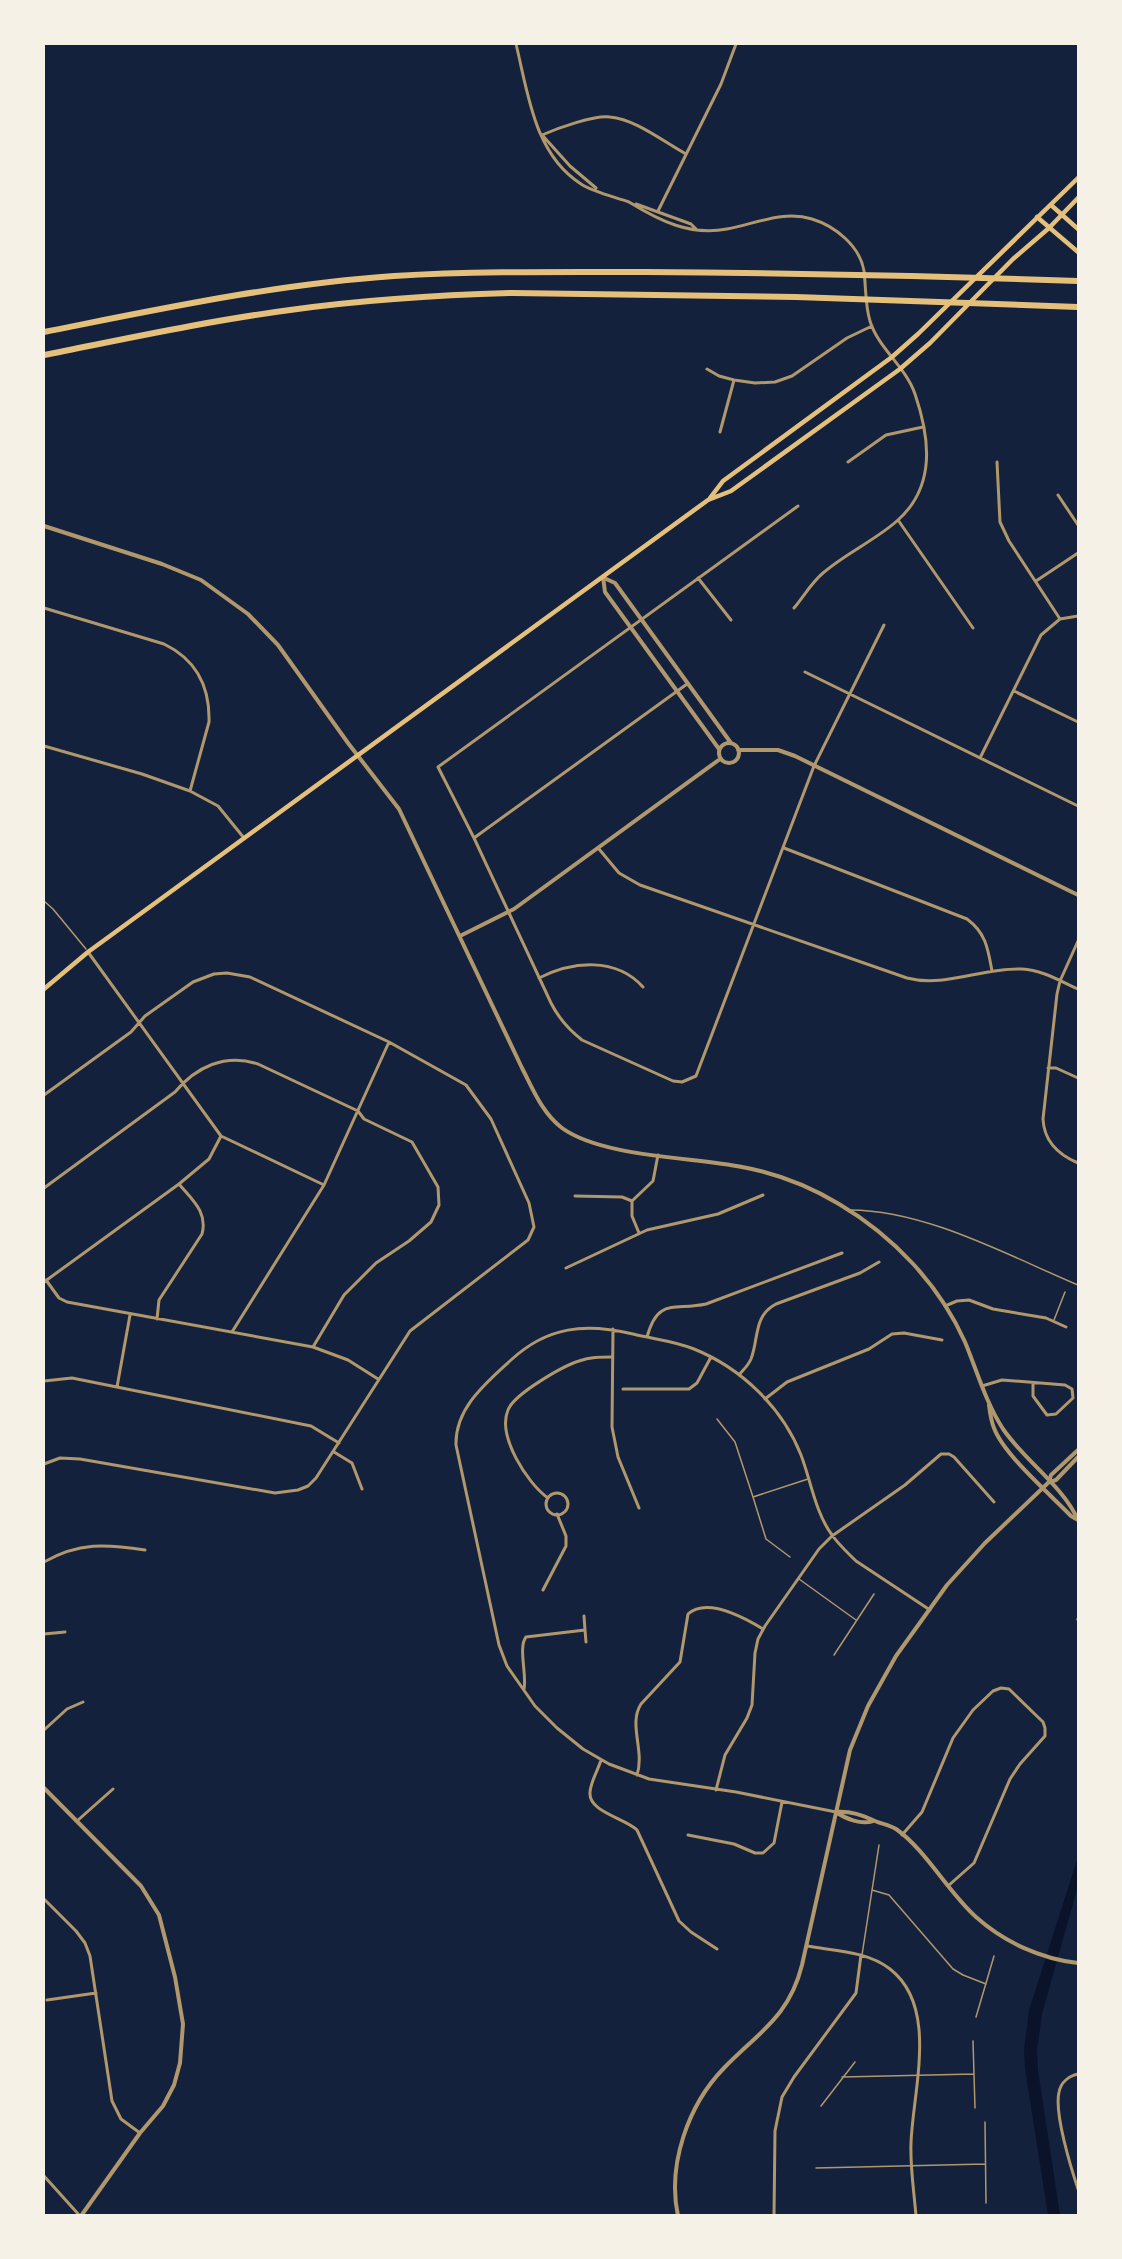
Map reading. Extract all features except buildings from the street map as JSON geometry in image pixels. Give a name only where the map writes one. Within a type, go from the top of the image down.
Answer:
[{"type":"highway","points":[[44,332],[248,293],[393,276],[494,272],[808,273],[1078,281]]},
{"type":"highway","points":[[44,355],[171,329],[265,314],[400,298],[512,293],[796,297],[1078,307]]},
{"type":"main road","points":[[708,500],[723,481],[892,357],[1078,178]]},
{"type":"main road","points":[[44,989],[88,952],[708,500],[730,491],[900,369],[1078,198]]},
{"type":"main road","points":[[1051,204],[1078,229]]},
{"type":"main road","points":[[1037,217],[1078,252]]},
{"type":"street","points":[[516,44],[536,125],[547,148],[565,170],[582,185],[691,224],[697,230]]},
{"type":"street","points":[[658,212],[721,84],[736,44]]},
{"type":"street","points":[[542,135],[608,116],[626,120],[686,154]]},
{"type":"street","points":[[542,135],[577,173],[600,191]]},
{"type":"street","points":[[629,202],[686,230],[726,230],[770,218],[789,216],[808,218],[826,225],[843,236],[861,260],[864,269],[872,327],[914,390],[920,407],[927,453],[926,477],[915,500],[898,520],[822,574],[794,608]]},
{"type":"street","points":[[707,369],[719,376],[734,380],[766,384],[782,380],[798,373],[847,338],[872,327]]},
{"type":"street","points":[[720,432],[734,380]]},
{"type":"street","points":[[848,462],[886,435],[923,428]]},
{"type":"street","points":[[996,462],[1000,522],[1009,541],[1060,619]]},
{"type":"street","points":[[1058,495],[1078,525]]},
{"type":"street","points":[[798,506],[438,767],[557,1014],[582,1040],[673,1081],[686,1082],[696,1076],[814,766],[884,625]]},
{"type":"street","points":[[898,520],[973,628]]},
{"type":"street","points":[[44,526],[162,564],[201,580],[216,589],[254,620],[278,645],[358,757],[399,809],[544,1109],[561,1127],[590,1144],[759,1170],[807,1188],[870,1224],[906,1257],[945,1306],[962,1335],[987,1399],[1002,1427],[1013,1443],[1075,1512],[1078,1520]]},
{"type":"street","points":[[1036,582],[1078,553]]},
{"type":"street","points":[[603,577],[615,583],[687,684],[738,750],[778,750],[1078,895]]},
{"type":"street","points":[[603,577],[605,592],[719,749],[720,759],[725,763],[734,762],[738,757],[738,750]]},
{"type":"street","points":[[698,578],[730,620]]},
{"type":"street","points":[[44,608],[164,644],[193,665],[202,678],[208,696],[210,713],[190,791]]},
{"type":"street","points":[[980,759],[1041,635],[1060,619],[1078,616]]},
{"type":"street","points":[[805,672],[1078,806]]},
{"type":"street","points":[[474,838],[687,684]]},
{"type":"street","points":[[1014,691],[1078,722]]},
{"type":"street","points":[[719,749],[731,743]]},
{"type":"street","points":[[44,746],[142,774],[190,791],[218,806],[244,839]]},
{"type":"street","points":[[460,936],[508,913],[720,759]]},
{"type":"street","points":[[599,849],[620,873],[634,882],[913,980],[937,980],[1029,969],[1078,989]]},
{"type":"street","points":[[784,849],[959,915],[974,924],[985,939],[993,972]]},
{"type":"street","points":[[1078,941],[1060,981],[1043,1114],[1045,1130],[1053,1147],[1078,1163]]},
{"type":"street","points":[[88,952],[221,1136],[324,1185]]},
{"type":"street","points":[[539,978],[576,964],[597,965],[628,974],[644,987]]},
{"type":"street","points":[[44,1095],[131,1032],[138,1022],[193,982],[214,974],[227,973],[250,977],[389,1042],[466,1085],[491,1119],[529,1203],[534,1227],[528,1240],[410,1331],[334,1452],[308,1486],[281,1494],[80,1459],[60,1458],[44,1464]]},
{"type":"street","points":[[232,1332],[324,1185],[389,1042]]},
{"type":"street","points":[[44,1188],[175,1092],[183,1082],[214,1063],[235,1060],[247,1061],[358,1111],[364,1119],[412,1142],[438,1187],[439,1205],[431,1222],[376,1263],[344,1295],[313,1347]]},
{"type":"street","points":[[1048,1068],[1056,1068],[1078,1078]]},
{"type":"street","points":[[221,1136],[209,1159],[179,1184],[45,1281],[59,1298],[67,1302],[313,1347],[348,1360],[378,1379]]},
{"type":"street","points":[[639,1233],[633,1219],[632,1201],[653,1181],[658,1155]]},
{"type":"street","points":[[157,1320],[159,1300],[202,1234],[205,1223],[202,1211],[179,1184]]},
{"type":"street","points":[[566,1268],[652,1228],[718,1214],[763,1195]]},
{"type":"street","points":[[575,1196],[622,1197],[632,1201]]},
{"type":"street","points":[[647,1337],[652,1320],[667,1308],[677,1305],[706,1304],[842,1253]]},
{"type":"street","points":[[739,1375],[751,1358],[758,1323],[767,1309],[860,1273],[879,1262]]},
{"type":"street","points":[[945,1306],[957,1301],[969,1300],[993,1310],[1054,1320],[1066,1327]]},
{"type":"street","points":[[117,1387],[130,1315]]},
{"type":"street","points":[[930,1610],[856,1561],[832,1536],[825,1524],[793,1436],[765,1399],[739,1375],[692,1348],[613,1329],[576,1328],[551,1334],[529,1345],[487,1382],[467,1406],[458,1425],[457,1451],[493,1623],[507,1666],[535,1706],[556,1728],[583,1749],[602,1760],[622,1770],[665,1783],[868,1816],[874,1821],[892,1827],[902,1835],[976,1917],[992,1929],[1008,1940],[1041,1955],[1078,1963]]},
{"type":"street","points":[[613,1329],[611,1412],[614,1443],[639,1508]]},
{"type":"street","points":[[765,1399],[787,1382],[869,1349],[892,1334],[904,1333],[942,1340]]},
{"type":"street","points":[[548,1498],[538,1489],[516,1457],[506,1422],[508,1409],[516,1398],[571,1364],[591,1358],[611,1356]]},
{"type":"street","points":[[623,1389],[689,1389],[697,1383],[711,1357]]},
{"type":"street","points":[[44,1381],[72,1378],[311,1426],[339,1443]]},
{"type":"street","points":[[982,1386],[1002,1380],[1067,1386],[1076,1394],[1072,1401],[1057,1414],[1048,1415],[1034,1399],[1033,1383]]},
{"type":"street","points":[[987,1399],[994,1430],[1006,1447],[1042,1488],[1078,1520]]},
{"type":"street","points":[[1049,1482],[1051,1475],[1078,1450]]},
{"type":"street","points":[[334,1452],[352,1463],[362,1489]]},
{"type":"street","points":[[716,1790],[724,1755],[747,1718],[752,1705],[755,1653],[763,1629],[819,1549],[832,1536],[889,1497],[942,1454],[954,1457],[994,1502]]},
{"type":"street","points":[[678,2216],[677,2166],[682,2140],[692,2115],[715,2077],[773,2022],[788,2002],[800,1974],[850,1750],[868,1706],[896,1656],[964,1565],[1042,1488],[1056,1480],[1078,1457]]},
{"type":"street","points":[[548,1498],[556,1493],[565,1497],[566,1508],[557,1514]]},
{"type":"street","points":[[543,1590],[566,1546],[566,1536],[557,1514],[547,1508],[548,1498]]},
{"type":"street","points":[[44,1563],[64,1552],[91,1545],[113,1545],[145,1550]]},
{"type":"street","points":[[637,1775],[641,1757],[637,1711],[680,1662],[688,1614],[697,1609],[726,1610],[737,1613],[763,1629]]},
{"type":"street","points":[[584,1616],[586,1642]]},
{"type":"street","points":[[524,1689],[526,1679],[522,1644],[525,1637],[585,1630]]},
{"type":"street","points":[[44,1634],[65,1632]]},
{"type":"street","points":[[902,1835],[922,1812],[946,1752],[967,1718],[996,1689],[1002,1687],[1010,1690],[1043,1722],[1046,1728],[1045,1736],[1010,1779],[974,1863],[948,1887]]},
{"type":"street","points":[[44,1730],[68,1709],[83,1702]]},
{"type":"street","points":[[602,1760],[590,1792],[592,1803],[598,1809],[629,1824],[636,1830],[679,1921],[691,1932],[717,1948]]},
{"type":"street","points":[[44,1788],[141,1886],[153,1903],[165,1934],[180,1999],[183,2039],[176,2081],[163,2106],[140,2133],[80,2216],[44,2176]]},
{"type":"street","points":[[76,1821],[113,1789]]},
{"type":"street","points":[[688,1835],[734,1844],[754,1853],[763,1853],[774,1843],[782,1802]]},
{"type":"street","points":[[44,1899],[76,1930],[85,1943],[92,1963],[112,2101],[121,2119],[140,2133]]},
{"type":"street","points":[[806,1945],[861,1956],[888,1968],[902,1981],[913,1998],[920,2035],[911,2143],[916,2216]]},
{"type":"street","points":[[774,2216],[775,2131],[782,2097],[794,2077],[856,1993],[861,1956]]},
{"type":"street","points":[[46,2000],[96,1993]]},
{"type":"street","points":[[1078,2074],[1066,2080],[1058,2095],[1063,2134],[1078,2189]]},
{"type":"lane","points":[[44,901],[88,952]]},
{"type":"lane","points":[[849,1210],[896,1214],[930,1222],[1078,1285]]},
{"type":"lane","points":[[1054,1320],[1065,1292]]},
{"type":"lane","points":[[717,1419],[735,1442],[766,1539],[790,1557]]},
{"type":"lane","points":[[753,1497],[808,1479]]},
{"type":"lane","points":[[798,1578],[857,1620]]},
{"type":"lane","points":[[834,1655],[874,1594]]},
{"type":"lane","points":[[861,1956],[879,1845]]},
{"type":"lane","points":[[872,1890],[889,1895],[953,1969],[986,1984]]},
{"type":"lane","points":[[976,2017],[994,1956]]},
{"type":"lane","points":[[974,2041],[975,2108]]},
{"type":"lane","points":[[821,2106],[855,2062]]},
{"type":"lane","points":[[842,2078],[974,2074]]},
{"type":"lane","points":[[985,2122],[986,2203]]},
{"type":"lane","points":[[816,2168],[985,2164]]},
{"type":"water","points":[[1078,1857],[1078,1886],[1042,2014],[1037,2051],[1060,2215],[1048,2215],[1024,2050],[1029,2010]]}]
